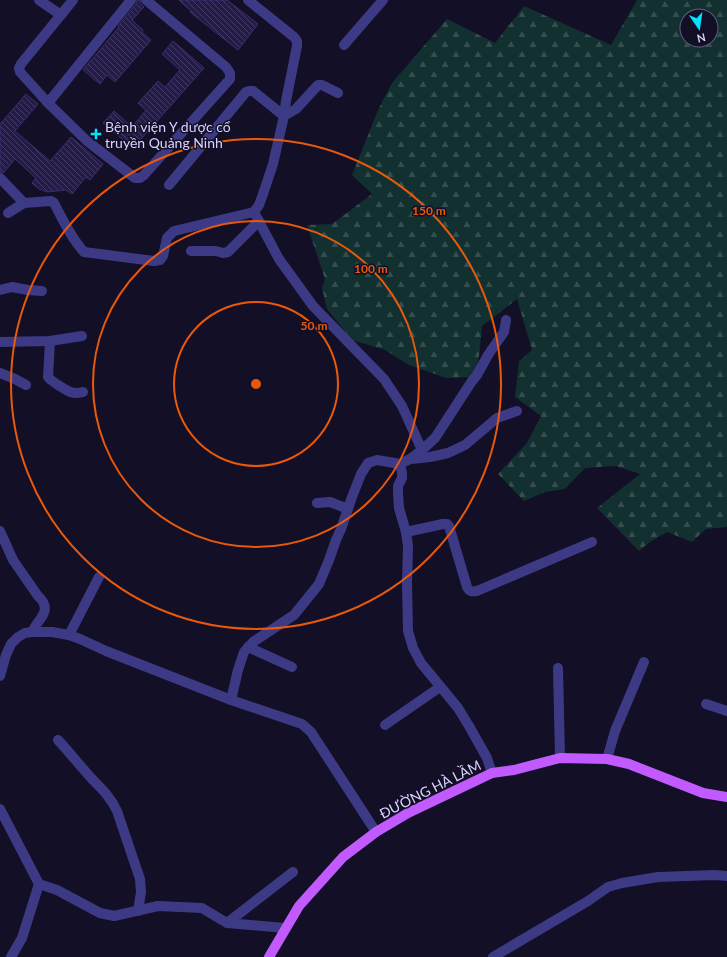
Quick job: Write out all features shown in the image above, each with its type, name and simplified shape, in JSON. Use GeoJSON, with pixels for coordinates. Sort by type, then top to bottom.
{"type":"FeatureCollection","features":[{"type":"Feature","properties":{"kind":"main road","name":"ĐƯỜNG HÀ LẦM"},"geometry":{"type":"LineString","coordinates":[[268,957],[298,906],[343,857],[376,832],[408,813],[492,773],[514,770],[560,758],[607,759],[629,764],[703,793],[727,797]]}},
{"type":"Feature","properties":{"kind":"street"},"geometry":{"type":"LineString","coordinates":[[39,0],[61,15]]}},
{"type":"Feature","properties":{"kind":"street"},"geometry":{"type":"LineString","coordinates":[[73,0],[21,64],[19,68],[20,72],[48,104],[87,141],[135,178],[140,178],[144,175],[230,79],[230,72],[226,67],[146,0]]}},
{"type":"Feature","properties":{"kind":"street"},"geometry":{"type":"LineString","coordinates":[[48,104],[131,0]]}},
{"type":"Feature","properties":{"kind":"street"},"geometry":{"type":"LineString","coordinates":[[8,213],[24,203],[51,201],[54,203],[77,245],[84,252],[154,261],[160,260],[163,256],[167,238],[174,231],[254,212],[259,205],[273,164],[284,116],[297,41],[248,0]]}},
{"type":"Feature","properties":{"kind":"street"},"geometry":{"type":"LineString","coordinates":[[344,45],[383,0]]}},
{"type":"Feature","properties":{"kind":"street"},"geometry":{"type":"LineString","coordinates":[[284,116],[296,109],[318,85],[322,85],[338,93]]}},
{"type":"Feature","properties":{"kind":"street"},"geometry":{"type":"LineString","coordinates":[[169,185],[246,92],[253,91],[284,116]]}},
{"type":"Feature","properties":{"kind":"street"},"geometry":{"type":"LineString","coordinates":[[0,178],[24,203]]}},
{"type":"Feature","properties":{"kind":"street"},"geometry":{"type":"LineString","coordinates":[[254,212],[279,259],[313,306],[384,378],[402,406],[422,450]]}},
{"type":"Feature","properties":{"kind":"street"},"geometry":{"type":"LineString","coordinates":[[191,251],[228,252],[259,221]]}},
{"type":"Feature","properties":{"kind":"street"},"geometry":{"type":"LineString","coordinates":[[0,290],[12,287],[42,291]]}},
{"type":"Feature","properties":{"kind":"street"},"geometry":{"type":"LineString","coordinates":[[231,700],[244,652],[253,642],[294,615],[319,584],[361,474],[368,463],[377,460],[400,464],[410,459],[435,438],[504,332],[506,320]]}},
{"type":"Feature","properties":{"kind":"street"},"geometry":{"type":"LineString","coordinates":[[0,342],[50,341],[82,336]]}},
{"type":"Feature","properties":{"kind":"street"},"geometry":{"type":"LineString","coordinates":[[50,341],[48,377],[50,381],[75,394],[83,392]]}},
{"type":"Feature","properties":{"kind":"street"},"geometry":{"type":"LineString","coordinates":[[0,373],[26,385]]}},
{"type":"Feature","properties":{"kind":"street"},"geometry":{"type":"LineString","coordinates":[[410,459],[448,453],[465,445],[497,418],[517,411]]}},
{"type":"Feature","properties":{"kind":"street"},"geometry":{"type":"LineString","coordinates":[[400,464],[402,478],[398,486],[398,501],[408,546],[408,631],[413,648],[421,663],[458,708],[487,758],[492,773]]}},
{"type":"Feature","properties":{"kind":"street"},"geometry":{"type":"LineString","coordinates":[[317,503],[330,502],[348,509]]}},
{"type":"Feature","properties":{"kind":"street"},"geometry":{"type":"LineString","coordinates":[[406,532],[447,524],[449,526],[466,586],[472,592],[592,542]]}},
{"type":"Feature","properties":{"kind":"street"},"geometry":{"type":"LineString","coordinates":[[0,531],[13,560],[43,602],[45,610],[42,618],[32,632]]}},
{"type":"Feature","properties":{"kind":"street"},"geometry":{"type":"LineString","coordinates":[[69,636],[99,577]]}},
{"type":"Feature","properties":{"kind":"street"},"geometry":{"type":"LineString","coordinates":[[0,676],[6,655],[11,644],[18,636],[32,632],[52,632],[80,639],[106,651],[231,700],[302,724],[310,732],[376,832]]}},
{"type":"Feature","properties":{"kind":"street"},"geometry":{"type":"LineString","coordinates":[[248,647],[292,667]]}},
{"type":"Feature","properties":{"kind":"street"},"geometry":{"type":"LineString","coordinates":[[607,759],[615,731],[644,662]]}},
{"type":"Feature","properties":{"kind":"street"},"geometry":{"type":"LineString","coordinates":[[558,668],[560,758]]}},
{"type":"Feature","properties":{"kind":"street"},"geometry":{"type":"LineString","coordinates":[[385,725],[440,687]]}},
{"type":"Feature","properties":{"kind":"street"},"geometry":{"type":"LineString","coordinates":[[706,704],[727,711]]}},
{"type":"Feature","properties":{"kind":"street"},"geometry":{"type":"LineString","coordinates":[[58,740],[105,791],[118,811],[140,879],[141,892],[138,911]]}},
{"type":"Feature","properties":{"kind":"street"},"geometry":{"type":"LineString","coordinates":[[1,816],[39,884],[57,890],[100,914],[114,916],[158,906],[202,908],[227,922],[286,928]]}},
{"type":"Feature","properties":{"kind":"street"},"geometry":{"type":"LineString","coordinates":[[227,922],[293,872]]}},
{"type":"Feature","properties":{"kind":"street"},"geometry":{"type":"LineString","coordinates":[[493,957],[608,888],[622,883],[658,877],[727,876]]}},
{"type":"Feature","properties":{"kind":"street"},"geometry":{"type":"LineString","coordinates":[[11,957],[22,938],[39,884]]}},
{"type":"Feature","properties":{"kind":"green space"},"geometry":{"type":"Polygon","coordinates":[[[637,0],[727,0],[727,527],[706,529],[692,542],[667,532],[650,542],[639,551],[597,508],[640,474],[616,466],[585,468],[565,489],[545,492],[524,501],[498,474],[527,443],[541,416],[515,397],[519,361],[532,350],[517,299],[482,326],[479,357],[474,377],[446,378],[409,365],[385,350],[352,340],[327,309],[322,288],[325,279],[307,225],[332,224],[372,194],[352,175],[378,110],[392,83],[447,19],[495,43],[524,6],[611,45],[637,0]]]}},
{"type":"Feature","properties":{"kind":"building"},"geometry":{"type":"Polygon","coordinates":[[[137,0],[140,0],[140,3],[144,7],[132,20],[151,40],[115,82],[107,75],[100,84],[83,70],[119,27],[118,26],[136,4],[137,0]]]}},
{"type":"Feature","properties":{"kind":"building"},"geometry":{"type":"Polygon","coordinates":[[[179,0],[227,0],[258,24],[238,50],[190,12],[191,11],[179,0]]]}},
{"type":"Feature","properties":{"kind":"building"},"geometry":{"type":"Polygon","coordinates":[[[173,41],[204,68],[133,148],[103,123],[114,111],[132,127],[146,110],[138,103],[158,81],[165,87],[180,70],[162,54],[173,41]]]}},
{"type":"Feature","properties":{"kind":"building"},"geometry":{"type":"Polygon","coordinates":[[[26,94],[38,104],[15,131],[50,161],[71,137],[103,164],[90,180],[86,177],[72,194],[66,190],[47,192],[39,189],[32,183],[36,178],[15,159],[3,173],[0,172],[0,124],[26,94]]]}},
{"type":"Feature","properties":{"kind":"place","name":"Bệnh viện Y dược cổ truyền Quảng Ninh"},"geometry":{"type":"Point","coordinates":[96,134]}}]}
